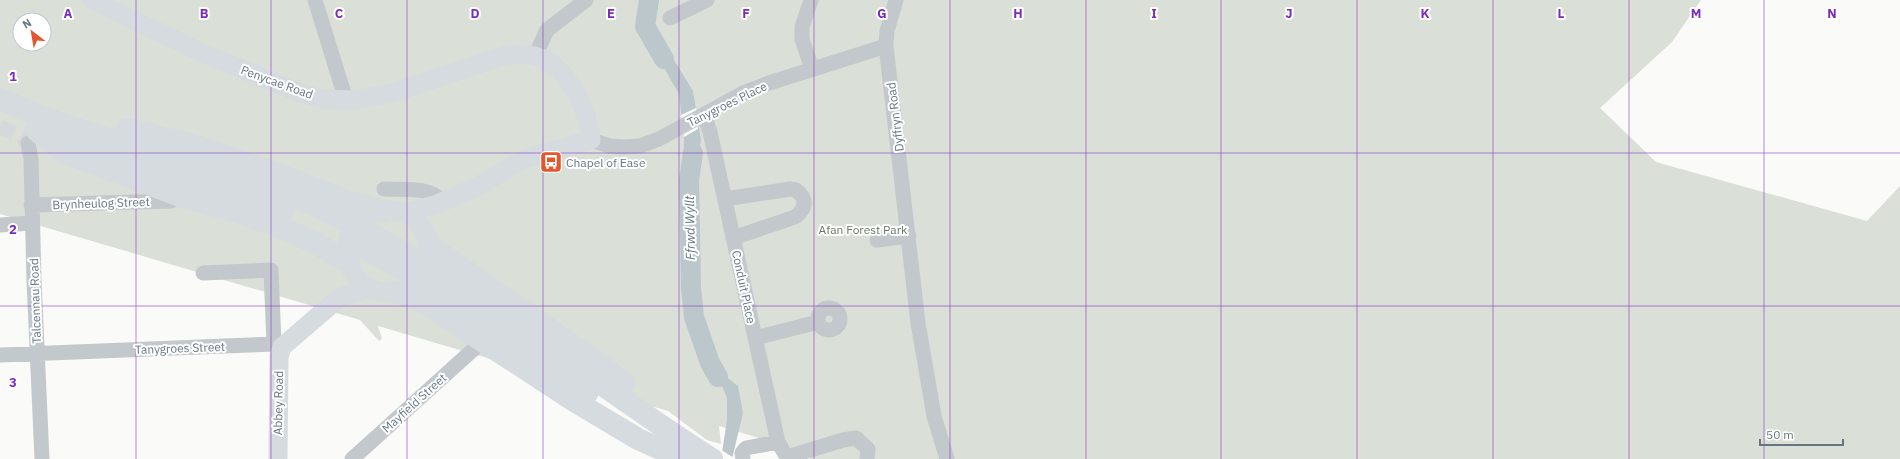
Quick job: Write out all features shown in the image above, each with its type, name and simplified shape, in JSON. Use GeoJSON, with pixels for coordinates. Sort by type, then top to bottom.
{"type":"FeatureCollection","features":[{"type":"Feature","properties":{"kind":"highway"},"geometry":{"type":"LineString","coordinates":[[0,99],[35,130],[66,153],[183,197],[237,212],[276,226],[314,242],[349,265]]}},
{"type":"Feature","properties":{"kind":"highway"},"geometry":{"type":"LineString","coordinates":[[0,115],[35,130],[260,202],[313,214],[407,254],[458,295],[691,453]]}},
{"type":"Feature","properties":{"kind":"highway"},"geometry":{"type":"LineString","coordinates":[[35,130],[70,117],[112,125],[201,147],[286,177],[349,202],[383,211]]}},
{"type":"Feature","properties":{"kind":"highway"},"geometry":{"type":"LineString","coordinates":[[426,236],[436,250],[597,362],[653,406],[691,453]]}},
{"type":"Feature","properties":{"kind":"highway"},"geometry":{"type":"LineString","coordinates":[[394,292],[420,300],[571,398],[638,439],[691,453]]}},
{"type":"Feature","properties":{"kind":"main road","name":"Penycae Road"},"geometry":{"type":"LineString","coordinates":[[92,0],[200,52],[303,94],[346,100],[392,93],[506,55],[518,54],[535,56],[555,65],[564,73],[584,108],[590,126],[591,140]]}},
{"type":"Feature","properties":{"kind":"main road"},"geometry":{"type":"LineString","coordinates":[[340,297],[349,265],[347,247],[350,236],[356,226],[365,218],[383,211],[406,213],[439,202],[475,188],[524,159],[591,140]]}},
{"type":"Feature","properties":{"kind":"main road"},"geometry":{"type":"LineString","coordinates":[[349,265],[358,280],[370,288],[378,291],[394,292],[412,285],[422,275],[428,264],[429,250],[426,236],[430,214],[439,202]]}},
{"type":"Feature","properties":{"kind":"main road"},"geometry":{"type":"LineString","coordinates":[[406,213],[426,236]]}},
{"type":"Feature","properties":{"kind":"main road"},"geometry":{"type":"LineString","coordinates":[[278,346],[340,297],[370,288]]}},
{"type":"Feature","properties":{"kind":"main road","name":"Abbey Road"},"geometry":{"type":"LineString","coordinates":[[278,346],[278,459]]}},
{"type":"Feature","properties":{"kind":"street"},"geometry":{"type":"LineString","coordinates":[[315,0],[346,100]]}},
{"type":"Feature","properties":{"kind":"street"},"geometry":{"type":"LineString","coordinates":[[535,56],[547,30],[586,0]]}},
{"type":"Feature","properties":{"kind":"street"},"geometry":{"type":"LineString","coordinates":[[670,18],[708,0]]}},
{"type":"Feature","properties":{"kind":"street"},"geometry":{"type":"LineString","coordinates":[[811,0],[802,27],[802,38],[812,69]]}},
{"type":"Feature","properties":{"kind":"street","name":"Dyffryn Road"},"geometry":{"type":"LineString","coordinates":[[896,0],[887,31],[886,46],[918,323],[934,416],[946,459]]}},
{"type":"Feature","properties":{"kind":"street","name":"Tanygroes Place"},"geometry":{"type":"LineString","coordinates":[[591,140],[610,146],[623,148],[640,146],[659,139],[743,94],[812,69],[886,46]]}},
{"type":"Feature","properties":{"kind":"street","name":"Conduit Place"},"geometry":{"type":"LineString","coordinates":[[701,116],[710,132],[778,442],[788,459]]}},
{"type":"Feature","properties":{"kind":"street","name":"Talcennau Road"},"geometry":{"type":"LineString","coordinates":[[35,130],[31,159],[31,205],[42,459]]}},
{"type":"Feature","properties":{"kind":"street"},"geometry":{"type":"LineString","coordinates":[[384,189],[426,191],[437,195],[439,202]]}},
{"type":"Feature","properties":{"kind":"street"},"geometry":{"type":"LineString","coordinates":[[725,199],[790,189],[796,190],[804,198],[805,205],[801,212],[795,217],[733,238]]}},
{"type":"Feature","properties":{"kind":"street","name":"Brynheulog Street"},"geometry":{"type":"LineString","coordinates":[[31,205],[171,201]]}},
{"type":"Feature","properties":{"kind":"street"},"geometry":{"type":"LineString","coordinates":[[0,225],[32,223]]}},
{"type":"Feature","properties":{"kind":"street"},"geometry":{"type":"LineString","coordinates":[[877,240],[908,236]]}},
{"type":"Feature","properties":{"kind":"street"},"geometry":{"type":"LineString","coordinates":[[203,273],[271,270],[278,346]]}},
{"type":"Feature","properties":{"kind":"street"},"geometry":{"type":"LineString","coordinates":[[755,338],[818,322]]}},
{"type":"Feature","properties":{"kind":"street","name":"Tanygroes Street"},"geometry":{"type":"LineString","coordinates":[[0,355],[278,346]]}},
{"type":"Feature","properties":{"kind":"street","name":"Mayfield Street"},"geometry":{"type":"LineString","coordinates":[[352,459],[475,348]]}},
{"type":"Feature","properties":{"kind":"street"},"geometry":{"type":"LineString","coordinates":[[788,459],[794,455],[843,440],[856,438],[868,449],[867,459]]}},
{"type":"Feature","properties":{"kind":"street"},"geometry":{"type":"LineString","coordinates":[[743,459],[742,453],[746,448],[778,442]]}},
{"type":"Feature","properties":{"kind":"green space","name":"Afan Forest Park"},"geometry":{"type":"Polygon","coordinates":[[[0,0],[1701,0],[1672,42],[1600,108],[1656,162],[1867,221],[1900,186],[1900,459],[809,459],[815,455],[719,426],[721,444],[707,440],[668,411],[378,326],[382,339],[379,341],[360,320],[0,214],[0,0]]]}},
{"type":"Feature","properties":{"kind":"shaded area"},"geometry":{"type":"Polygon","coordinates":[[[657,32],[693,91],[701,140],[693,181],[683,179],[684,137],[679,94],[647,38],[657,32]]]}},
{"type":"Feature","properties":{"kind":"shaded area"},"geometry":{"type":"Polygon","coordinates":[[[712,352],[721,372],[738,386],[743,413],[732,459],[721,459],[727,420],[727,398],[723,388],[705,366],[702,354],[712,352]]]}},
{"type":"Feature","properties":{"kind":"pier"},"geometry":{"type":"Polygon","coordinates":[[[696,108],[698,129],[684,137],[681,115],[696,108]]]}},
{"type":"Feature","properties":{"kind":"pier"},"geometry":{"type":"Polygon","coordinates":[[[720,449],[734,458],[734,459],[719,459],[720,449]]]}},
{"type":"Feature","properties":{"kind":"waterway","name":"Ffrwd Wyllt"},"geometry":{"type":"LineString","coordinates":[[649,0],[645,26],[664,59]]}},
{"type":"Feature","properties":{"kind":"waterway","name":"Ffrwd Wyllt"},"geometry":{"type":"LineString","coordinates":[[693,153],[689,180],[691,288],[694,317],[710,363],[718,377]]}},
{"type":"Feature","properties":{"kind":"tunnel"},"geometry":{"type":"LineString","coordinates":[[0,127],[22,137],[28,143]]}},
{"type":"Feature","properties":{"kind":"place","name":"Chapel of Ease"},"geometry":{"type":"Point","coordinates":[551,162]}}]}
